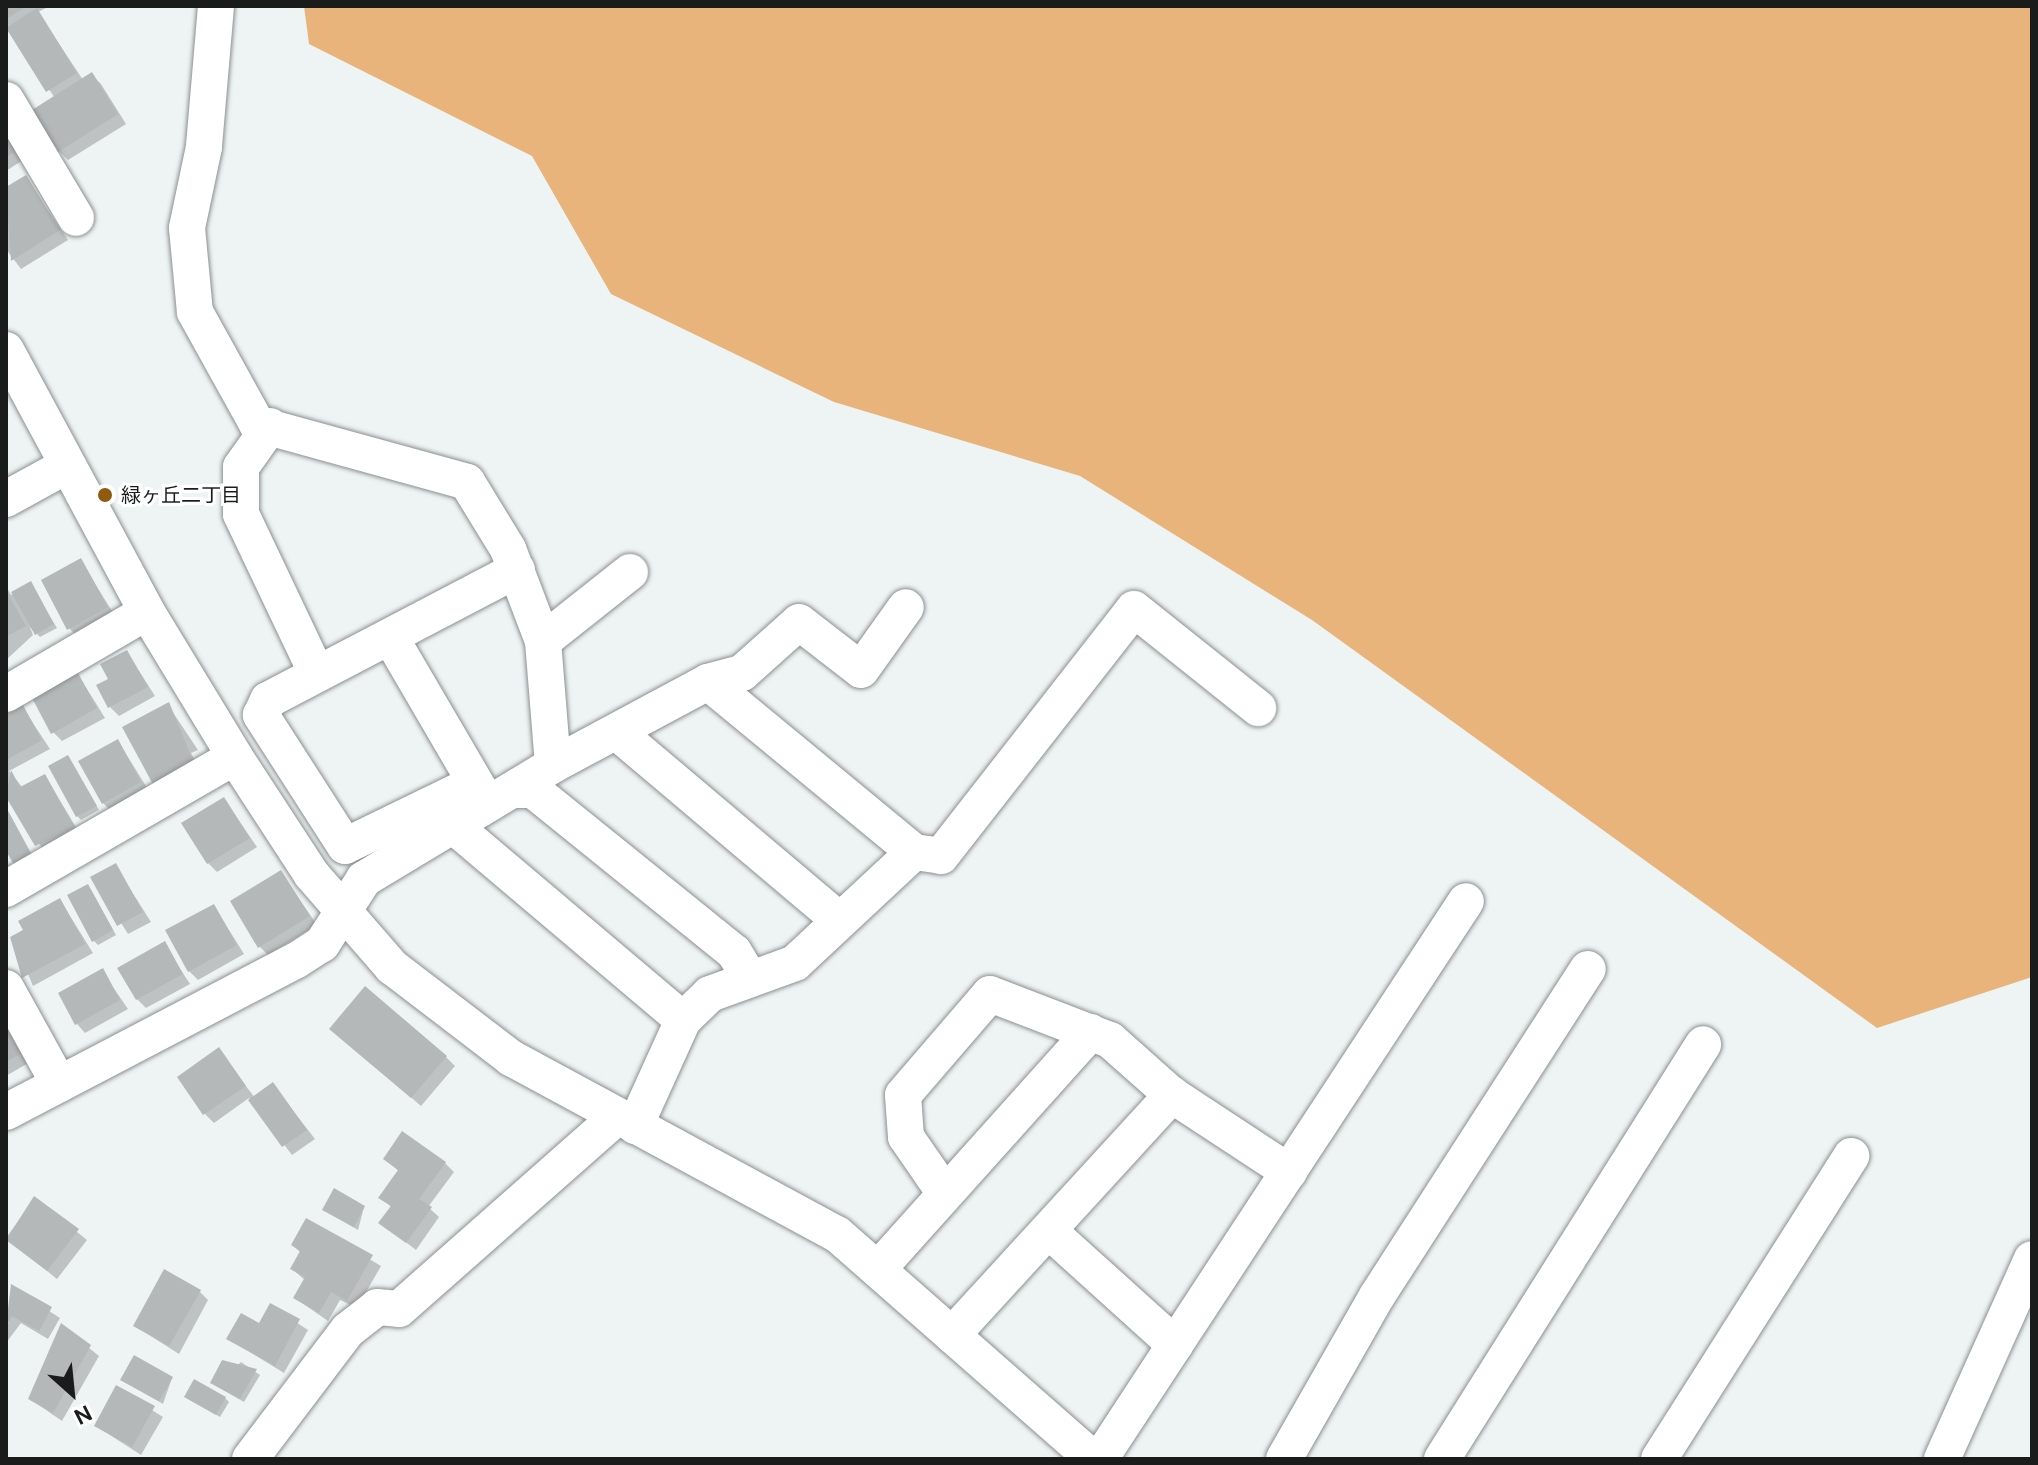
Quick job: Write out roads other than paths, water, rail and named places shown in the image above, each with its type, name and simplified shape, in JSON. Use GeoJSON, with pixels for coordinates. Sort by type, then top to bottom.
{"type":"FeatureCollection","features":[{"type":"Feature","properties":{"kind":"street"},"geometry":{"type":"LineString","coordinates":[[216,6],[204,147],[187,228],[195,312],[245,409],[270,426],[467,482],[517,570],[543,641],[553,765]]}},
{"type":"Feature","properties":{"kind":"street"},"geometry":{"type":"LineString","coordinates":[[6,100],[76,218]]}},
{"type":"Feature","properties":{"kind":"street"},"geometry":{"type":"LineString","coordinates":[[6,350],[147,612],[235,757],[344,916],[465,1029],[626,1122],[802,1213],[879,1268],[1093,1459]]}},
{"type":"Feature","properties":{"kind":"street"},"geometry":{"type":"LineString","coordinates":[[270,426],[241,467],[241,514],[317,674]]}},
{"type":"Feature","properties":{"kind":"street"},"geometry":{"type":"LineString","coordinates":[[6,499],[66,466]]}},
{"type":"Feature","properties":{"kind":"street"},"geometry":{"type":"LineString","coordinates":[[517,570],[392,640],[268,700],[261,715],[345,846],[494,794],[619,734],[708,682],[742,673],[799,622],[861,670],[906,607]]}},
{"type":"Feature","properties":{"kind":"street"},"geometry":{"type":"LineString","coordinates":[[543,641],[630,572]]}},
{"type":"Feature","properties":{"kind":"street"},"geometry":{"type":"LineString","coordinates":[[708,682],[914,852],[941,856],[1134,609],[1258,708]]}},
{"type":"Feature","properties":{"kind":"street"},"geometry":{"type":"LineString","coordinates":[[6,694],[147,612]]}},
{"type":"Feature","properties":{"kind":"street"},"geometry":{"type":"LineString","coordinates":[[392,640],[494,794]]}},
{"type":"Feature","properties":{"kind":"street"},"geometry":{"type":"LineString","coordinates":[[619,734],[840,921]]}},
{"type":"Feature","properties":{"kind":"street"},"geometry":{"type":"LineString","coordinates":[[6,889],[235,757]]}},
{"type":"Feature","properties":{"kind":"street"},"geometry":{"type":"LineString","coordinates":[[6,1112],[297,960],[344,916],[364,879],[456,828],[494,794],[533,790],[722,943],[750,979]]}},
{"type":"Feature","properties":{"kind":"street"},"geometry":{"type":"LineString","coordinates":[[456,828],[683,1020]]}},
{"type":"Feature","properties":{"kind":"street"},"geometry":{"type":"LineString","coordinates":[[250,1459],[348,1330],[377,1307],[399,1309],[626,1122],[683,1020],[710,994],[795,963],[914,852]]}},
{"type":"Feature","properties":{"kind":"street"},"geometry":{"type":"LineString","coordinates":[[1100,1459],[1466,901]]}},
{"type":"Feature","properties":{"kind":"street"},"geometry":{"type":"LineString","coordinates":[[1284,1459],[1377,1296],[1588,969]]}},
{"type":"Feature","properties":{"kind":"street"},"geometry":{"type":"LineString","coordinates":[[6,988],[59,1084]]}},
{"type":"Feature","properties":{"kind":"street"},"geometry":{"type":"LineString","coordinates":[[944,1192],[906,1137],[903,1095],[990,994],[1110,1040],[1172,1095],[1289,1172]]}},
{"type":"Feature","properties":{"kind":"street"},"geometry":{"type":"LineString","coordinates":[[879,1268],[944,1192],[1091,1032]]}},
{"type":"Feature","properties":{"kind":"street"},"geometry":{"type":"LineString","coordinates":[[1442,1459],[1703,1044]]}},
{"type":"Feature","properties":{"kind":"street"},"geometry":{"type":"LineString","coordinates":[[952,1335],[1172,1095]]}},
{"type":"Feature","properties":{"kind":"street"},"geometry":{"type":"LineString","coordinates":[[1659,1459],[1851,1156]]}},
{"type":"Feature","properties":{"kind":"street"},"geometry":{"type":"LineString","coordinates":[[1049,1231],[1175,1345]]}},
{"type":"Feature","properties":{"kind":"street"},"geometry":{"type":"LineString","coordinates":[[1942,1459],[2032,1259]]}},
{"type":"Feature","properties":{"kind":"place","name":"緑ヶ丘二丁目"},"geometry":{"type":"Point","coordinates":[105,495]}}]}
